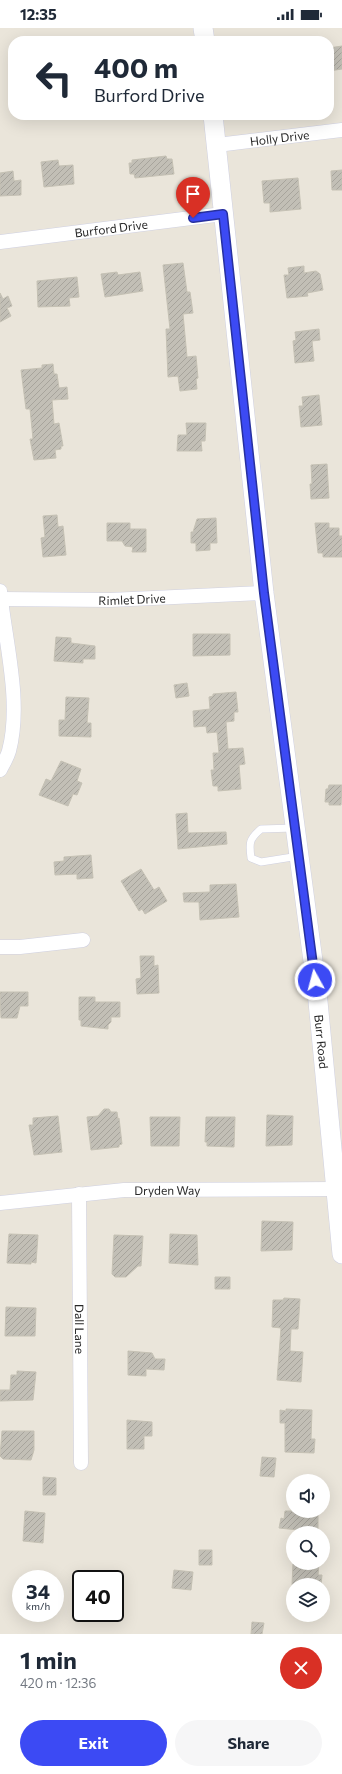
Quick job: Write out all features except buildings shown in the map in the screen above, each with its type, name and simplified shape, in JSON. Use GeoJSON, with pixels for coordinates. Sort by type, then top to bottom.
{"type":"FeatureCollection","features":[{"type":"Feature","properties":{"kind":"street","name":"Burr Road"},"geometry":{"type":"LineString","coordinates":[[213,120],[264,593],[317,991],[342,1254]]}},
{"type":"Feature","properties":{"kind":"street","name":"Holly Drive"},"geometry":{"type":"LineString","coordinates":[[216,146],[342,130]]}},
{"type":"Feature","properties":{"kind":"street","name":"Burford Drive"},"geometry":{"type":"LineString","coordinates":[[0,242],[223,214]]}},
{"type":"Feature","properties":{"kind":"street","name":"Rimlet Drive"},"geometry":{"type":"LineString","coordinates":[[0,597],[110,600],[264,593]]}},
{"type":"Feature","properties":{"kind":"street"},"geometry":{"type":"LineString","coordinates":[[0,597],[11,683],[14,723],[9,752],[0,770]]}},
{"type":"Feature","properties":{"kind":"street"},"geometry":{"type":"LineString","coordinates":[[0,947],[20,947],[83,940]]}},
{"type":"Feature","properties":{"kind":"street","name":"Dryden Way"},"geometry":{"type":"LineString","coordinates":[[0,1203],[124,1190],[336,1189]]}},
{"type":"Feature","properties":{"kind":"street","name":"Dall Lane"},"geometry":{"type":"LineString","coordinates":[[79,1194],[81,1463]]}},
{"type":"Feature","properties":{"kind":"lane"},"geometry":{"type":"LineString","coordinates":[[295,828],[273,827],[261,829],[254,835],[249,845],[251,858],[261,862],[299,856]]}},
{"type":"Feature","properties":{"kind":"route"},"geometry":{"type":"LineString","coordinates":[[193,218],[223,214],[264,593],[315,980]]}}]}
